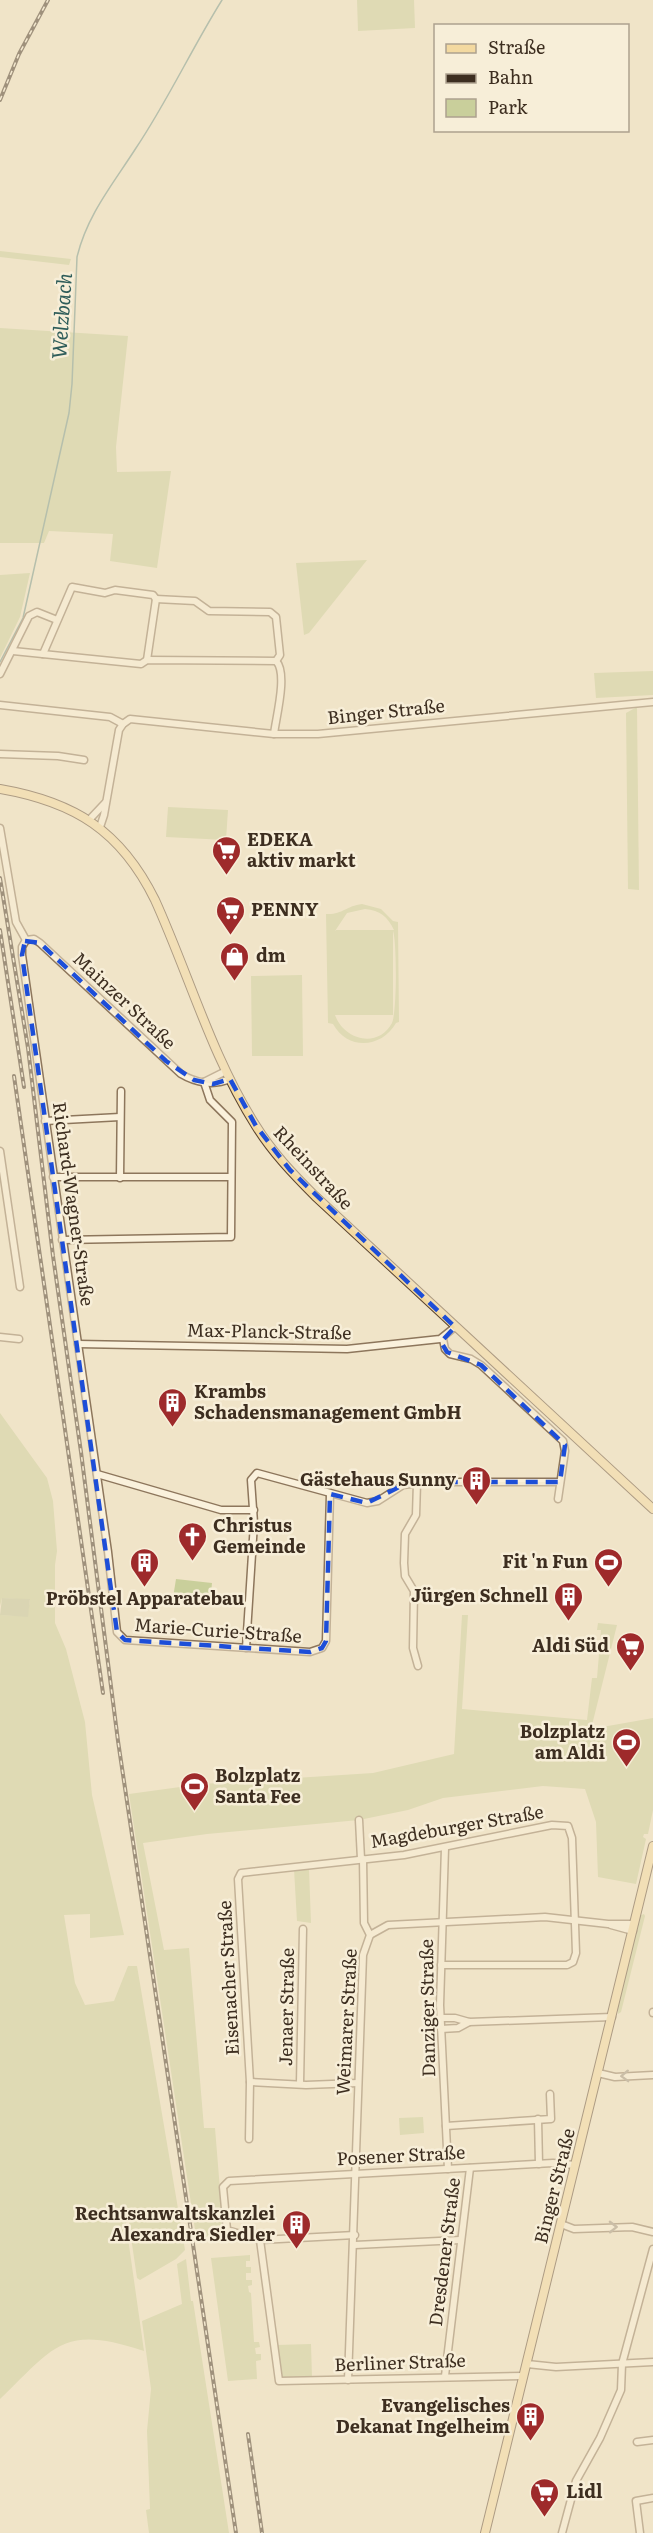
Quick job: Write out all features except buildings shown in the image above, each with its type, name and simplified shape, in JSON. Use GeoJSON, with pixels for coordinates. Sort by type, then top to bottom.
{"type":"FeatureCollection","features":[{"type":"Feature","properties":{"kind":"main road","name":"Rheinstraße"},"geometry":{"type":"LineString","coordinates":[[0,789],[54,802],[100,827],[129,857],[148,886],[172,937],[228,1075],[256,1126],[290,1170],[455,1327],[653,1509]]}},
{"type":"Feature","properties":{"kind":"main road","name":"Binger Straße"},"geometry":{"type":"LineString","coordinates":[[485,2533],[653,1846]]}},
{"type":"Feature","properties":{"kind":"street"},"geometry":{"type":"LineString","coordinates":[[43,654],[72,587],[105,593],[115,590],[153,595],[156,599],[195,601],[209,611],[270,612],[276,617],[280,655],[276,661]]}},
{"type":"Feature","properties":{"kind":"street"},"geometry":{"type":"LineString","coordinates":[[147,660],[156,599]]}},
{"type":"Feature","properties":{"kind":"street"},"geometry":{"type":"LineString","coordinates":[[0,674],[29,616],[37,612],[57,620]]}},
{"type":"Feature","properties":{"kind":"street"},"geometry":{"type":"LineString","coordinates":[[13,651],[141,664],[147,660],[276,661]]}},
{"type":"Feature","properties":{"kind":"street"},"geometry":{"type":"LineString","coordinates":[[274,734],[282,674],[276,661]]}},
{"type":"Feature","properties":{"kind":"street","name":"Binger Straße"},"geometry":{"type":"LineString","coordinates":[[0,705],[111,717],[123,724],[133,719],[274,734],[326,733],[653,702]]}},
{"type":"Feature","properties":{"kind":"street"},"geometry":{"type":"LineString","coordinates":[[100,827],[119,733],[123,724]]}},
{"type":"Feature","properties":{"kind":"street"},"geometry":{"type":"LineString","coordinates":[[0,753],[58,756],[84,760]]}},
{"type":"Feature","properties":{"kind":"street"},"geometry":{"type":"LineString","coordinates":[[88,820],[106,802]]}},
{"type":"Feature","properties":{"kind":"street"},"geometry":{"type":"LineString","coordinates":[[0,828],[16,922],[26,940]]}},
{"type":"Feature","properties":{"kind":"street","name":"Mainzer Straße"},"geometry":{"type":"LineString","coordinates":[[26,940],[34,939],[40,943],[181,1074],[204,1082]]}},
{"type":"Feature","properties":{"kind":"street","name":"Richard-Wagner-Straße"},"geometry":{"type":"LineString","coordinates":[[26,940],[22,947],[22,955],[98,1474]]}},
{"type":"Feature","properties":{"kind":"street"},"geometry":{"type":"LineString","coordinates":[[62,1240],[231,1237],[232,1122],[210,1100],[204,1082],[218,1083],[228,1075]]}},
{"type":"Feature","properties":{"kind":"street"},"geometry":{"type":"LineString","coordinates":[[120,1178],[121,1091]]}},
{"type":"Feature","properties":{"kind":"street"},"geometry":{"type":"LineString","coordinates":[[45,1121],[120,1117]]}},
{"type":"Feature","properties":{"kind":"street"},"geometry":{"type":"LineString","coordinates":[[0,1151],[20,1287]]}},
{"type":"Feature","properties":{"kind":"street"},"geometry":{"type":"LineString","coordinates":[[53,1177],[231,1177]]}},
{"type":"Feature","properties":{"kind":"street"},"geometry":{"type":"LineString","coordinates":[[455,1327],[443,1339],[445,1349],[450,1354],[471,1359],[481,1365],[561,1438],[565,1451],[558,1499]]}},
{"type":"Feature","properties":{"kind":"street"},"geometry":{"type":"LineString","coordinates":[[0,1337],[19,1339]]}},
{"type":"Feature","properties":{"kind":"street","name":"Max-Planck-Straße"},"geometry":{"type":"LineString","coordinates":[[78,1344],[347,1349],[443,1339]]}},
{"type":"Feature","properties":{"kind":"street"},"geometry":{"type":"LineString","coordinates":[[246,1648],[254,1510],[251,1485],[253,1476],[257,1473],[367,1503],[378,1501],[403,1485],[417,1483],[560,1482]]}},
{"type":"Feature","properties":{"kind":"street"},"geometry":{"type":"LineString","coordinates":[[98,1474],[221,1510],[254,1510]]}},
{"type":"Feature","properties":{"kind":"street","name":"Marie-Curie-Straße"},"geometry":{"type":"LineString","coordinates":[[98,1474],[117,1632],[125,1640],[156,1643],[310,1652],[322,1648],[326,1641],[330,1494]]}},
{"type":"Feature","properties":{"kind":"street"},"geometry":{"type":"LineString","coordinates":[[417,1483],[416,1515],[405,1534],[404,1563],[405,1576],[414,1591],[413,1648],[418,1666]]}},
{"type":"Feature","properties":{"kind":"street","name":"Magdeburger Straße"},"geometry":{"type":"LineString","coordinates":[[359,1820],[364,1923],[370,1935]]}},
{"type":"Feature","properties":{"kind":"street","name":"Magdeburger Straße"},"geometry":{"type":"LineString","coordinates":[[241,1873],[445,1848],[552,1825],[568,1826],[572,1838],[575,1920]]}},
{"type":"Feature","properties":{"kind":"street","name":"Danziger Straße"},"geometry":{"type":"LineString","coordinates":[[445,1848],[441,2030],[448,2169]]}},
{"type":"Feature","properties":{"kind":"street","name":"Eisenacher Straße"},"geometry":{"type":"LineString","coordinates":[[241,1873],[238,1879],[250,2082],[249,2139]]}},
{"type":"Feature","properties":{"kind":"street","name":"Weimarer Straße"},"geometry":{"type":"LineString","coordinates":[[348,2380],[355,2245],[358,2083],[364,1948],[370,1935],[388,1925],[545,1917],[634,1927]]}},
{"type":"Feature","properties":{"kind":"street"},"geometry":{"type":"LineString","coordinates":[[441,1965],[571,1964],[576,1953],[575,1920]]}},
{"type":"Feature","properties":{"kind":"street","name":"Jenaer Straße"},"geometry":{"type":"LineString","coordinates":[[300,2084],[303,1929]]}},
{"type":"Feature","properties":{"kind":"street"},"geometry":{"type":"LineString","coordinates":[[441,2018],[455,2018],[469,2022],[612,2017]]}},
{"type":"Feature","properties":{"kind":"street"},"geometry":{"type":"LineString","coordinates":[[441,2030],[458,2028],[469,2022]]}},
{"type":"Feature","properties":{"kind":"street"},"geometry":{"type":"LineString","coordinates":[[598,2073],[615,2077],[653,2075]]}},
{"type":"Feature","properties":{"kind":"street"},"geometry":{"type":"LineString","coordinates":[[250,2082],[358,2083]]}},
{"type":"Feature","properties":{"kind":"street"},"geometry":{"type":"LineString","coordinates":[[446,2126],[551,2119],[550,2094]]}},
{"type":"Feature","properties":{"kind":"street"},"geometry":{"type":"LineString","coordinates":[[538,2119],[539,2164]]}},
{"type":"Feature","properties":{"kind":"street","name":"Posener Straße"},"geometry":{"type":"LineString","coordinates":[[260,2240],[227,2230],[223,2187],[229,2181],[539,2164],[575,2165]]}},
{"type":"Feature","properties":{"kind":"street","name":"Dresdener Straße"},"geometry":{"type":"LineString","coordinates":[[445,2376],[470,2168]]}},
{"type":"Feature","properties":{"kind":"street"},"geometry":{"type":"LineString","coordinates":[[561,2224],[574,2229],[632,2227],[653,2232]]}},
{"type":"Feature","properties":{"kind":"street"},"geometry":{"type":"LineString","coordinates":[[260,2240],[355,2235]]}},
{"type":"Feature","properties":{"kind":"street","name":"Berliner Straße"},"geometry":{"type":"LineString","coordinates":[[260,2240],[279,2380],[524,2376]]}},
{"type":"Feature","properties":{"kind":"street"},"geometry":{"type":"LineString","coordinates":[[355,2245],[460,2240]]}},
{"type":"Feature","properties":{"kind":"street"},"geometry":{"type":"LineString","coordinates":[[562,2533],[576,2481],[600,2438],[621,2390],[622,2364],[653,2249]]}},
{"type":"Feature","properties":{"kind":"street"},"geometry":{"type":"LineString","coordinates":[[527,2364],[556,2367],[653,2362]]}},
{"type":"Feature","properties":{"kind":"street"},"geometry":{"type":"LineString","coordinates":[[637,2442],[653,2440]]}},
{"type":"Feature","properties":{"kind":"street"},"geometry":{"type":"LineString","coordinates":[[640,2533],[636,2501],[653,2499]]}},
{"type":"Feature","properties":{"kind":"highlighted area"},"geometry":{"type":"Polygon","coordinates":[[[25,941],[40,943],[166,1061],[194,1080],[213,1084],[230,1079],[256,1126],[290,1170],[455,1327],[441,1342],[447,1352],[481,1365],[565,1445],[560,1482],[426,1482],[403,1485],[367,1503],[330,1494],[326,1641],[322,1648],[310,1652],[125,1640],[117,1632],[22,955],[25,941]]]}},
{"type":"Feature","properties":{"kind":"green space"},"geometry":{"type":"Polygon","coordinates":[[[357,0],[414,0],[415,28],[358,31],[357,0]]]}},
{"type":"Feature","properties":{"kind":"green space"},"geometry":{"type":"Polygon","coordinates":[[[0,251],[71,259],[69,265],[0,257],[0,251]]]}},
{"type":"Feature","properties":{"kind":"green space"},"geometry":{"type":"Polygon","coordinates":[[[0,328],[128,336],[116,447],[117,472],[171,471],[157,568],[110,561],[113,534],[49,531],[44,543],[0,543],[0,328]]]}},
{"type":"Feature","properties":{"kind":"green space"},"geometry":{"type":"Polygon","coordinates":[[[367,560],[309,633],[304,635],[296,563],[367,560]]]}},
{"type":"Feature","properties":{"kind":"green space"},"geometry":{"type":"Polygon","coordinates":[[[30,573],[20,617],[0,658],[0,575],[30,573]]]}},
{"type":"Feature","properties":{"kind":"green space"},"geometry":{"type":"Polygon","coordinates":[[[653,671],[653,695],[596,698],[594,673],[653,671]]]}},
{"type":"Feature","properties":{"kind":"green space"},"geometry":{"type":"Polygon","coordinates":[[[637,707],[639,890],[628,889],[626,713],[637,707]]]}},
{"type":"Feature","properties":{"kind":"green space"},"geometry":{"type":"Polygon","coordinates":[[[168,807],[228,810],[226,840],[166,837],[168,807]]]}},
{"type":"Feature","properties":{"kind":"green space"},"geometry":{"type":"Polygon","coordinates":[[[362,904],[381,909],[393,921],[398,922],[399,1022],[382,1038],[365,1043],[347,1039],[333,1024],[328,1023],[326,914],[336,913],[362,904]],[[365,909],[347,913],[336,930],[394,930],[386,918],[375,911],[365,909]],[[393,931],[393,1015],[335,1015],[339,1024],[346,1030],[362,1038],[378,1036],[392,1023],[395,1006],[396,977],[393,931]]]}},
{"type":"Feature","properties":{"kind":"green space"},"geometry":{"type":"Polygon","coordinates":[[[302,975],[303,1056],[252,1056],[251,976],[302,975]]]}},
{"type":"Feature","properties":{"kind":"green space"},"geometry":{"type":"Polygon","coordinates":[[[0,1413],[47,1478],[53,1501],[57,1551],[55,1623],[66,1649],[85,1722],[92,1795],[124,1935],[90,1938],[90,1914],[64,1915],[75,1983],[85,2005],[114,2001],[128,1966],[137,1966],[185,2250],[176,2259],[140,2280],[137,2278],[128,2217],[125,2217],[144,2351],[117,2343],[95,2340],[77,2340],[62,2345],[34,2365],[0,2399],[0,1615],[27,1616],[30,1600],[2,1598],[0,1606],[0,1413]]]}},
{"type":"Feature","properties":{"kind":"green space"},"geometry":{"type":"Polygon","coordinates":[[[176,1579],[212,1583],[210,1604],[172,1604],[176,1579]]]}},
{"type":"Feature","properties":{"kind":"green space"},"geometry":{"type":"Polygon","coordinates":[[[2,1598],[30,1599],[28,1617],[0,1615],[2,1598]]]}},
{"type":"Feature","properties":{"kind":"green space"},"geometry":{"type":"Polygon","coordinates":[[[462,1615],[468,1615],[462,1709],[587,1720],[592,1678],[597,1678],[601,1630],[597,1630],[598,1623],[617,1625],[591,1729],[653,1718],[653,1810],[648,1834],[644,1834],[643,1837],[646,1839],[636,1884],[598,1877],[596,1822],[585,1789],[543,1786],[443,1798],[408,1810],[359,1820],[207,1834],[143,1843],[164,1950],[189,1948],[204,2128],[215,2128],[223,2227],[197,2243],[129,1794],[202,1784],[373,1773],[454,1754],[462,1615]]]}},
{"type":"Feature","properties":{"kind":"green space"},"geometry":{"type":"Polygon","coordinates":[[[294,1869],[309,1869],[311,1923],[297,1921],[294,1869]]]}},
{"type":"Feature","properties":{"kind":"green space"},"geometry":{"type":"Polygon","coordinates":[[[644,1914],[621,2012],[618,2014],[618,1999],[639,1916],[644,1914]]]}},
{"type":"Feature","properties":{"kind":"green space"},"geometry":{"type":"Polygon","coordinates":[[[423,2117],[424,2133],[400,2135],[399,2118],[423,2117]]]}},
{"type":"Feature","properties":{"kind":"green space"},"geometry":{"type":"Polygon","coordinates":[[[250,2255],[250,2261],[246,2261],[246,2267],[251,2267],[251,2273],[246,2273],[246,2280],[252,2280],[252,2285],[248,2286],[251,2293],[254,2342],[259,2342],[260,2347],[255,2348],[256,2354],[261,2354],[261,2360],[256,2361],[257,2379],[228,2381],[211,2258],[250,2255]]]}},
{"type":"Feature","properties":{"kind":"green space"},"geometry":{"type":"Polygon","coordinates":[[[186,2259],[229,2533],[149,2533],[146,2510],[150,2509],[147,2431],[151,2389],[142,2321],[182,2304],[177,2264],[186,2259]]]}},
{"type":"Feature","properties":{"kind":"green space"},"geometry":{"type":"Polygon","coordinates":[[[311,2344],[312,2378],[281,2377],[277,2345],[311,2344]]]}},
{"type":"Feature","properties":{"kind":"waterway","name":"Welzbach"},"geometry":{"type":"LineString","coordinates":[[0,662],[23,618],[69,413],[77,257],[81,242],[102,200],[158,112],[222,0]]}},
{"type":"Feature","properties":{"kind":"railway"},"geometry":{"type":"LineString","coordinates":[[0,100],[19,54],[48,0]]}},
{"type":"Feature","properties":{"kind":"railway"},"geometry":{"type":"LineString","coordinates":[[0,878],[28,1048],[53,1256],[118,1741],[236,2533]]}},
{"type":"Feature","properties":{"kind":"railway"},"geometry":{"type":"LineString","coordinates":[[0,930],[24,1087]]}},
{"type":"Feature","properties":{"kind":"railway"},"geometry":{"type":"LineString","coordinates":[[14,1076],[103,1693]]}},
{"type":"Feature","properties":{"kind":"railway"},"geometry":{"type":"LineString","coordinates":[[248,2434],[262,2533]]}},
{"type":"Feature","properties":{"kind":"place","name":"EDEKA aktiv markt"},"geometry":{"type":"Point","coordinates":[226,876]}},
{"type":"Feature","properties":{"kind":"place","name":"PENNY"},"geometry":{"type":"Point","coordinates":[230,936]}},
{"type":"Feature","properties":{"kind":"place","name":"dm"},"geometry":{"type":"Point","coordinates":[235,982]}},
{"type":"Feature","properties":{"kind":"place","name":"Krambs Schadensmanagement GmbH"},"geometry":{"type":"Point","coordinates":[173,1428]}},
{"type":"Feature","properties":{"kind":"place","name":"Gästehaus Sunny"},"geometry":{"type":"Point","coordinates":[477,1506]}},
{"type":"Feature","properties":{"kind":"place","name":"Christus Gemeinde"},"geometry":{"type":"Point","coordinates":[192,1562]}},
{"type":"Feature","properties":{"kind":"place","name":"Pröbstel Apparatebau"},"geometry":{"type":"Point","coordinates":[145,1588]}},
{"type":"Feature","properties":{"kind":"place","name":"Fit 'n Fun"},"geometry":{"type":"Point","coordinates":[609,1588]}},
{"type":"Feature","properties":{"kind":"place","name":"Jürgen Schnell"},"geometry":{"type":"Point","coordinates":[569,1622]}},
{"type":"Feature","properties":{"kind":"place","name":"Aldi Süd"},"geometry":{"type":"Point","coordinates":[630,1672]}},
{"type":"Feature","properties":{"kind":"place","name":"Bolzplatz am Aldi"},"geometry":{"type":"Point","coordinates":[626,1768]}},
{"type":"Feature","properties":{"kind":"place","name":"Bolzplatz Santa Fee"},"geometry":{"type":"Point","coordinates":[194,1812]}},
{"type":"Feature","properties":{"kind":"place","name":"Rechtsanwaltskanzlei Alexandra Siedler"},"geometry":{"type":"Point","coordinates":[296,2250]}},
{"type":"Feature","properties":{"kind":"place","name":"Evangelisches Dekanat Ingelheim"},"geometry":{"type":"Point","coordinates":[531,2442]}},
{"type":"Feature","properties":{"kind":"place","name":"Lidl"},"geometry":{"type":"Point","coordinates":[545,2518]}}]}
